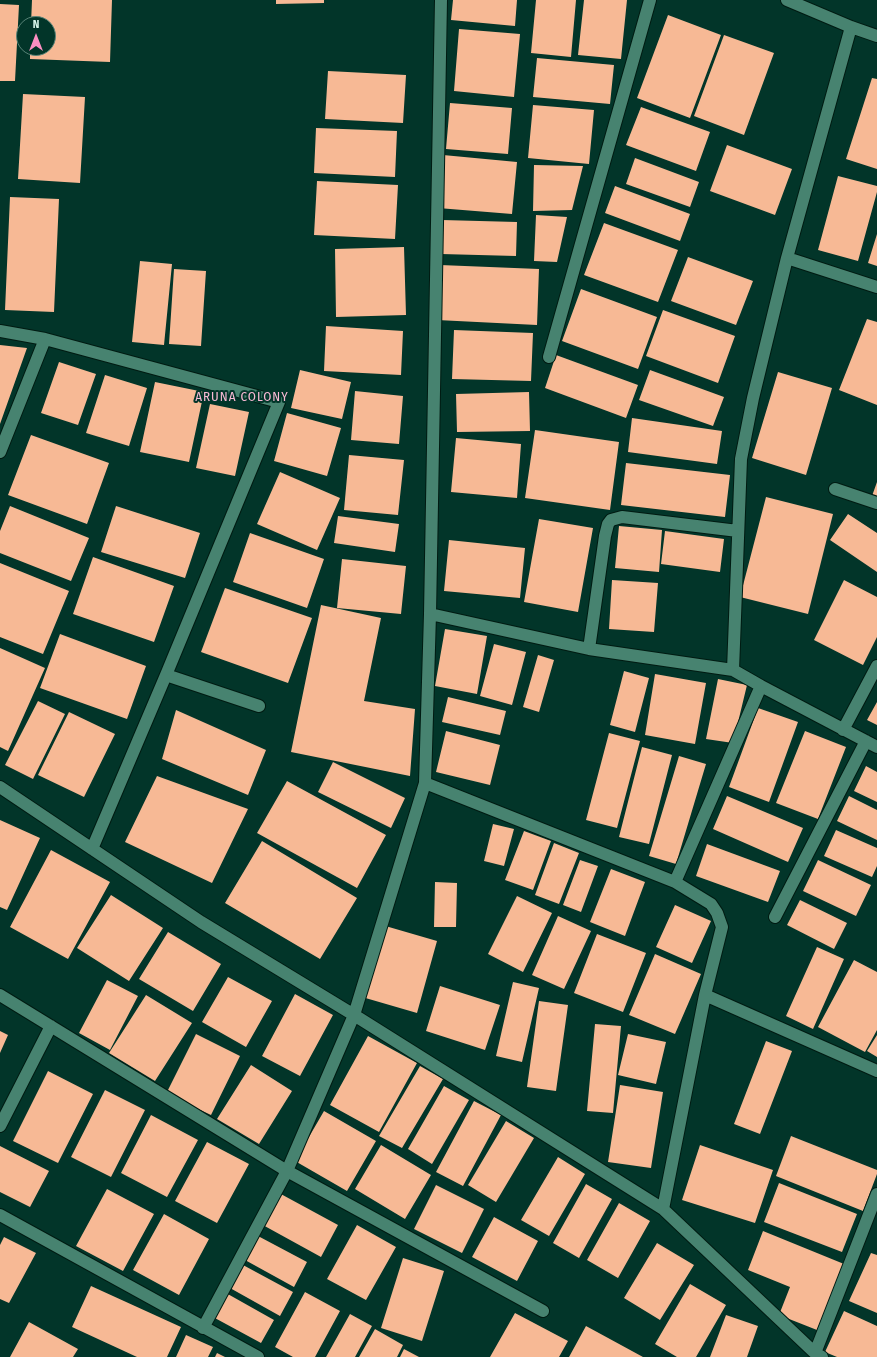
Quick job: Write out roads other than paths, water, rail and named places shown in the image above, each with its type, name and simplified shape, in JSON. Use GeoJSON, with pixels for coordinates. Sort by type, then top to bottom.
{"type":"FeatureCollection","features":[{"type":"Feature","properties":{"kind":"street"},"geometry":{"type":"LineString","coordinates":[[203,1328],[287,1171],[354,1015],[425,783],[430,614],[441,0]]}},
{"type":"Feature","properties":{"kind":"street"},"geometry":{"type":"LineString","coordinates":[[549,356],[650,0]]}},
{"type":"Feature","properties":{"kind":"street"},"geometry":{"type":"LineString","coordinates":[[787,0],[851,27],[877,36]]}},
{"type":"Feature","properties":{"kind":"street"},"geometry":{"type":"LineString","coordinates":[[733,670],[741,459],[752,398],[787,258],[851,27]]}},
{"type":"Feature","properties":{"kind":"street"},"geometry":{"type":"LineString","coordinates":[[787,258],[877,287]]}},
{"type":"Feature","properties":{"kind":"street"},"geometry":{"type":"LineString","coordinates":[[0,331],[45,339],[279,402],[92,849]]}},
{"type":"Feature","properties":{"kind":"street"},"geometry":{"type":"LineString","coordinates":[[0,452],[45,339]]}},
{"type":"Feature","properties":{"kind":"street"},"geometry":{"type":"LineString","coordinates":[[835,489],[877,503]]}},
{"type":"Feature","properties":{"kind":"street"},"geometry":{"type":"LineString","coordinates":[[589,649],[605,536],[608,524],[612,520],[622,517],[738,531]]}},
{"type":"Feature","properties":{"kind":"street"},"geometry":{"type":"LineString","coordinates":[[430,614],[589,649],[733,670],[872,744],[775,917]]}},
{"type":"Feature","properties":{"kind":"street"},"geometry":{"type":"LineString","coordinates":[[844,730],[877,666]]}},
{"type":"Feature","properties":{"kind":"street"},"geometry":{"type":"LineString","coordinates":[[166,675],[259,706]]}},
{"type":"Feature","properties":{"kind":"street"},"geometry":{"type":"LineString","coordinates":[[675,882],[761,686]]}},
{"type":"Feature","properties":{"kind":"street"},"geometry":{"type":"LineString","coordinates":[[425,783],[675,882],[711,904],[718,913],[722,927],[705,995],[663,1209]]}},
{"type":"Feature","properties":{"kind":"street"},"geometry":{"type":"LineString","coordinates":[[0,787],[201,922],[354,1015],[663,1209],[818,1355],[877,1194]]}},
{"type":"Feature","properties":{"kind":"street"},"geometry":{"type":"LineString","coordinates":[[0,995],[287,1171],[543,1311]]}},
{"type":"Feature","properties":{"kind":"street"},"geometry":{"type":"LineString","coordinates":[[705,995],[877,1071]]}},
{"type":"Feature","properties":{"kind":"street"},"geometry":{"type":"LineString","coordinates":[[0,1126],[51,1026]]}},
{"type":"Feature","properties":{"kind":"street"},"geometry":{"type":"LineString","coordinates":[[0,1215],[258,1357]]}},
{"type":"Feature","properties":{"kind":"district","name":"ARUNA COLONY"},"geometry":{"type":"Point","coordinates":[242,397]}}]}
